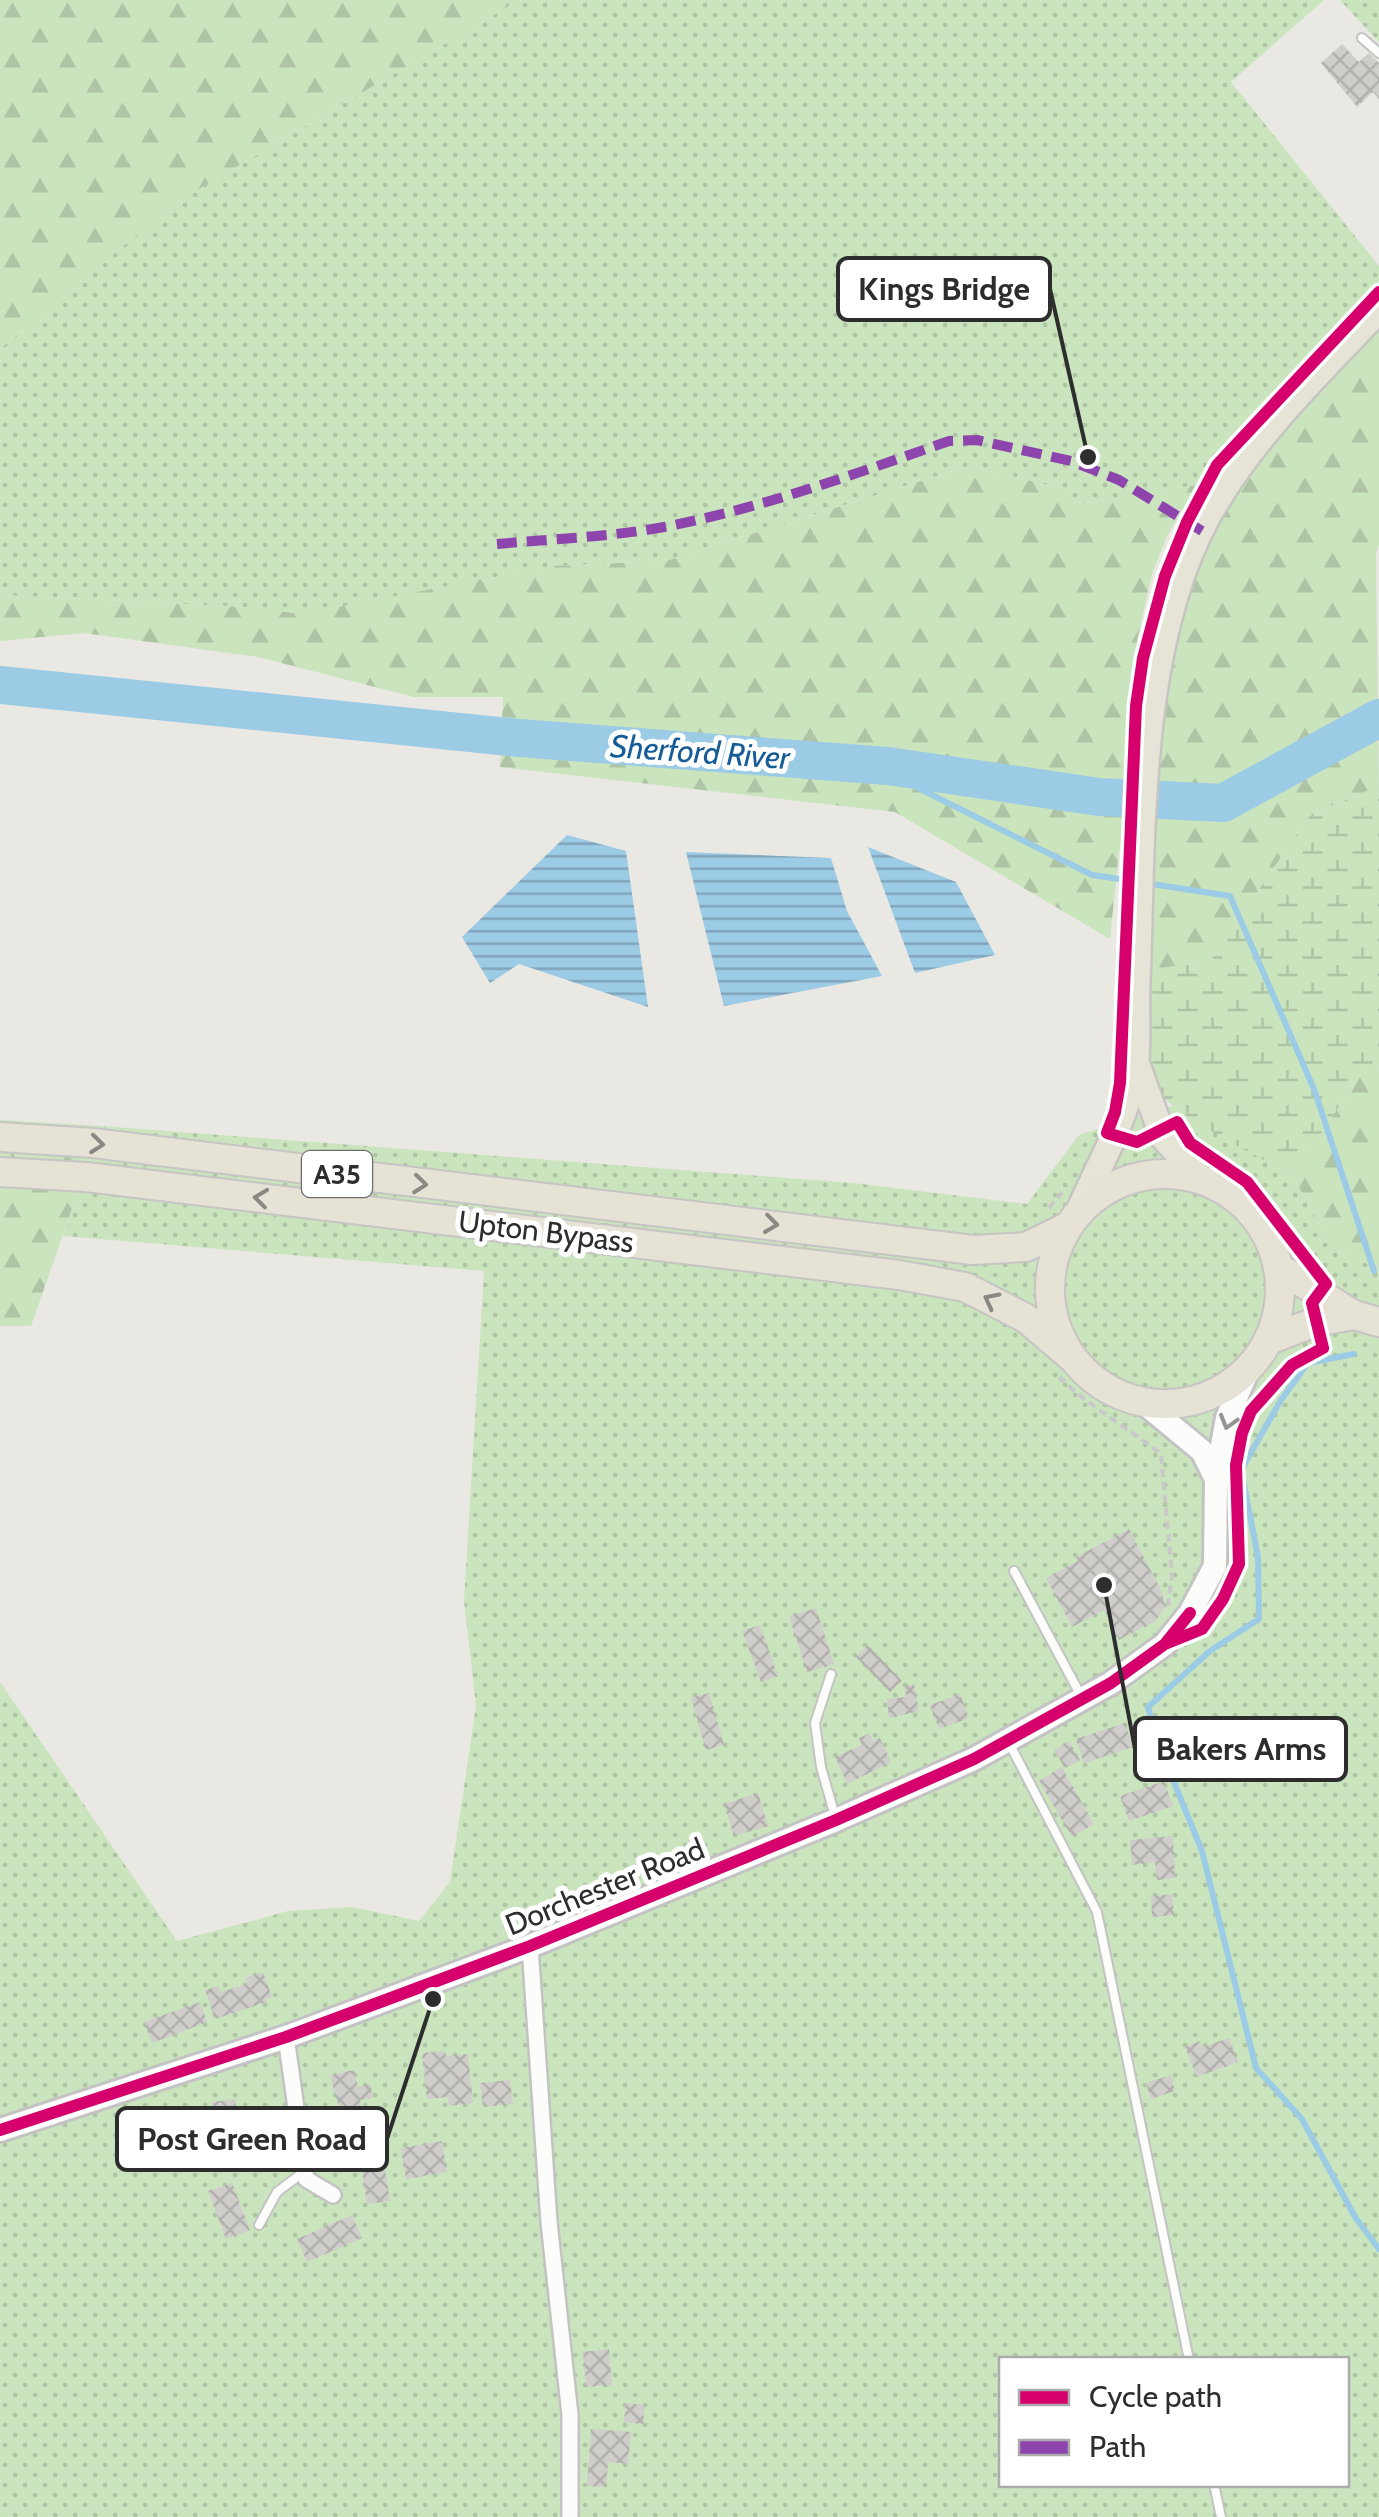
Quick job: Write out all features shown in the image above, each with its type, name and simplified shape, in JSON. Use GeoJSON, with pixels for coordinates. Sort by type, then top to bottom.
{"type":"FeatureCollection","features":[{"type":"Feature","properties":{"kind":"highway","name":"Upton Bypass"},"geometry":{"type":"LineString","coordinates":[[0,1137],[93,1143],[972,1250],[1026,1247],[1065,1209]]}},
{"type":"Feature","properties":{"kind":"highway","name":"Upton Bypass"},"geometry":{"type":"LineString","coordinates":[[0,1172],[86,1177],[899,1274],[964,1287],[1027,1319],[1061,1363]]}},
{"type":"Feature","properties":{"kind":"highway"},"geometry":{"type":"LineString","coordinates":[[1164,1174],[1201,1179],[1229,1192],[1252,1213],[1269,1239],[1279,1268],[1280,1305],[1269,1340],[1250,1368],[1219,1391],[1182,1403],[1144,1402],[1116,1393],[1061,1363],[1050,1305],[1050,1278],[1065,1209],[1127,1180],[1164,1174]]}},
{"type":"Feature","properties":{"kind":"highway"},"geometry":{"type":"LineString","coordinates":[[1279,1268],[1366,1319]]}},
{"type":"Feature","properties":{"kind":"highway"},"geometry":{"type":"LineString","coordinates":[[1269,1340],[1315,1322],[1366,1319]]}},
{"type":"Feature","properties":{"kind":"main road"},"geometry":{"type":"LineString","coordinates":[[1065,1209],[1116,1137],[1136,1062],[1146,778],[1156,682],[1173,604],[1208,517],[1259,438],[1379,310]]}},
{"type":"Feature","properties":{"kind":"main road"},"geometry":{"type":"LineString","coordinates":[[1136,1062],[1164,1137],[1201,1179]]}},
{"type":"Feature","properties":{"kind":"main road","name":"Dorchester Road"},"geometry":{"type":"LineString","coordinates":[[0,2130],[286,2037],[530,1946],[974,1759],[1082,1698],[1165,1644],[1190,1613],[1216,1566],[1216,1479],[1227,1418],[1250,1368]]}},
{"type":"Feature","properties":{"kind":"main road"},"geometry":{"type":"LineString","coordinates":[[1144,1402],[1202,1450],[1216,1479]]}},
{"type":"Feature","properties":{"kind":"street"},"geometry":{"type":"LineString","coordinates":[[530,1946],[548,2222],[570,2415],[570,2517]]}},
{"type":"Feature","properties":{"kind":"street"},"geometry":{"type":"LineString","coordinates":[[286,2037],[306,2178],[333,2195]]}},
{"type":"Feature","properties":{"kind":"lane"},"geometry":{"type":"LineString","coordinates":[[1362,38],[1379,53]]}},
{"type":"Feature","properties":{"kind":"lane"},"geometry":{"type":"LineString","coordinates":[[1014,1570],[1082,1698]]}},
{"type":"Feature","properties":{"kind":"lane"},"geometry":{"type":"LineString","coordinates":[[831,1674],[815,1724],[820,1766],[836,1820]]}},
{"type":"Feature","properties":{"kind":"lane"},"geometry":{"type":"LineString","coordinates":[[1007,1739],[1097,1912],[1188,2357]]}},
{"type":"Feature","properties":{"kind":"lane"},"geometry":{"type":"LineString","coordinates":[[259,2225],[277,2192],[305,2171]]}},
{"type":"Feature","properties":{"kind":"lane"},"geometry":{"type":"LineString","coordinates":[[1215,2487],[1221,2517]]}},
{"type":"Feature","properties":{"kind":"path"},"geometry":{"type":"LineString","coordinates":[[1061,1363],[1090,1406],[1121,1423],[1160,1454],[1172,1575],[1169,1604],[1161,1616]]}},
{"type":"Feature","properties":{"kind":"green space"},"geometry":{"type":"Polygon","coordinates":[[[0,0],[519,0],[175,203],[0,349],[0,0]]]}},
{"type":"Feature","properties":{"kind":"green space"},"geometry":{"type":"Polygon","coordinates":[[[519,0],[1324,0],[1231,82],[1379,266],[1379,283],[1228,442],[1197,485],[1082,504],[1052,486],[969,466],[666,561],[552,566],[302,615],[228,606],[0,595],[0,349],[175,203],[519,0]]]}},
{"type":"Feature","properties":{"kind":"green space"},"geometry":{"type":"Polygon","coordinates":[[[1340,0],[1379,0],[1379,42],[1340,0]]]}},
{"type":"Feature","properties":{"kind":"green space"},"geometry":{"type":"Polygon","coordinates":[[[1379,327],[1379,786],[1310,815],[1211,960],[1151,970],[1161,720],[1175,639],[1193,582],[1214,529],[1266,446],[1379,327]]]}},
{"type":"Feature","properties":{"kind":"green space"},"geometry":{"type":"Polygon","coordinates":[[[969,466],[1052,486],[1082,504],[1197,485],[1168,534],[1152,574],[1137,641],[1128,817],[1119,852],[1110,939],[895,812],[500,767],[503,697],[414,697],[258,657],[84,633],[0,641],[0,595],[228,606],[302,614],[552,566],[666,561],[969,466]]]}},
{"type":"Feature","properties":{"kind":"green space"},"geometry":{"type":"Polygon","coordinates":[[[1379,786],[1379,1064],[1361,1073],[1293,1176],[1198,1123],[1155,1087],[1149,1048],[1151,970],[1211,960],[1310,815],[1379,786]]]}},
{"type":"Feature","properties":{"kind":"green space"},"geometry":{"type":"Polygon","coordinates":[[[1379,1064],[1379,1269],[1331,1247],[1293,1176],[1361,1073],[1379,1064]]]}},
{"type":"Feature","properties":{"kind":"green space"},"geometry":{"type":"Polygon","coordinates":[[[1172,1106],[1293,1176],[1331,1247],[1379,1269],[1379,2517],[0,2517],[0,1682],[177,1941],[288,1911],[352,1907],[419,1921],[450,1882],[476,1706],[464,1601],[484,1271],[63,1236],[101,1126],[854,1183],[1027,1204],[1079,1135],[1172,1106]]]}},
{"type":"Feature","properties":{"kind":"green space"},"geometry":{"type":"Polygon","coordinates":[[[0,1120],[101,1126],[31,1326],[0,1326],[0,1120]]]}},
{"type":"Feature","properties":{"kind":"water"},"geometry":{"type":"Polygon","coordinates":[[[567,835],[626,851],[648,1007],[519,964],[490,983],[462,937],[567,835]]]}},
{"type":"Feature","properties":{"kind":"water"},"geometry":{"type":"Polygon","coordinates":[[[868,847],[956,882],[995,955],[915,973],[868,847]]]}},
{"type":"Feature","properties":{"kind":"water"},"geometry":{"type":"Polygon","coordinates":[[[686,852],[831,858],[847,911],[882,976],[724,1006],[686,852]]]}},
{"type":"Feature","properties":{"kind":"building"},"geometry":{"type":"Polygon","coordinates":[[[1342,44],[1359,62],[1369,53],[1379,63],[1379,99],[1373,92],[1357,107],[1321,63],[1342,44]]]}},
{"type":"Feature","properties":{"kind":"building"},"geometry":{"type":"Polygon","coordinates":[[[1129,1529],[1162,1592],[1165,1607],[1155,1621],[1119,1640],[1104,1610],[1072,1627],[1046,1578],[1129,1529]]]}},
{"type":"Feature","properties":{"kind":"building"},"geometry":{"type":"Polygon","coordinates":[[[816,1608],[834,1664],[807,1672],[789,1616],[816,1608]]]}},
{"type":"Feature","properties":{"kind":"building"},"geometry":{"type":"Polygon","coordinates":[[[760,1625],[778,1676],[761,1682],[742,1631],[760,1625]]]}},
{"type":"Feature","properties":{"kind":"building"},"geometry":{"type":"Polygon","coordinates":[[[868,1645],[902,1681],[890,1692],[856,1657],[868,1645]]]}},
{"type":"Feature","properties":{"kind":"building"},"geometry":{"type":"Polygon","coordinates":[[[914,1684],[919,1711],[889,1718],[887,1699],[906,1697],[905,1686],[914,1684]]]}},
{"type":"Feature","properties":{"kind":"building"},"geometry":{"type":"Polygon","coordinates":[[[709,1693],[724,1745],[706,1750],[691,1698],[709,1693]]]}},
{"type":"Feature","properties":{"kind":"building"},"geometry":{"type":"Polygon","coordinates":[[[960,1694],[969,1718],[939,1729],[930,1705],[960,1694]]]}},
{"type":"Feature","properties":{"kind":"building"},"geometry":{"type":"Polygon","coordinates":[[[1125,1723],[1133,1747],[1084,1763],[1076,1739],[1125,1723]]]}},
{"type":"Feature","properties":{"kind":"building"},"geometry":{"type":"Polygon","coordinates":[[[870,1733],[873,1741],[880,1738],[891,1762],[847,1784],[835,1757],[862,1745],[859,1738],[870,1733]]]}},
{"type":"Feature","properties":{"kind":"building"},"geometry":{"type":"Polygon","coordinates":[[[1069,1741],[1080,1760],[1065,1768],[1054,1750],[1069,1741]]]}},
{"type":"Feature","properties":{"kind":"building"},"geometry":{"type":"Polygon","coordinates":[[[1062,1767],[1094,1824],[1072,1837],[1039,1781],[1062,1767]]]}},
{"type":"Feature","properties":{"kind":"building"},"geometry":{"type":"Polygon","coordinates":[[[1164,1781],[1173,1806],[1129,1821],[1120,1796],[1164,1781]]]}},
{"type":"Feature","properties":{"kind":"building"},"geometry":{"type":"Polygon","coordinates":[[[758,1793],[768,1826],[734,1836],[724,1804],[758,1793]]]}},
{"type":"Feature","properties":{"kind":"building"},"geometry":{"type":"Polygon","coordinates":[[[1173,1836],[1175,1878],[1157,1880],[1155,1862],[1132,1865],[1130,1840],[1173,1836]]]}},
{"type":"Feature","properties":{"kind":"building"},"geometry":{"type":"Polygon","coordinates":[[[1172,1894],[1174,1915],[1152,1917],[1151,1896],[1172,1894]]]}},
{"type":"Feature","properties":{"kind":"building"},"geometry":{"type":"Polygon","coordinates":[[[263,1972],[272,1997],[267,2002],[215,2019],[205,1990],[219,1986],[221,1992],[247,1984],[245,1978],[263,1972]]]}},
{"type":"Feature","properties":{"kind":"building"},"geometry":{"type":"Polygon","coordinates":[[[200,2002],[207,2022],[152,2043],[144,2022],[200,2002]]]}},
{"type":"Feature","properties":{"kind":"building"},"geometry":{"type":"Polygon","coordinates":[[[1229,2038],[1238,2062],[1197,2077],[1185,2047],[1200,2041],[1202,2047],[1229,2038]]]}},
{"type":"Feature","properties":{"kind":"building"},"geometry":{"type":"Polygon","coordinates":[[[445,2051],[446,2056],[468,2054],[473,2103],[449,2106],[448,2097],[427,2099],[422,2053],[445,2051]]]}},
{"type":"Feature","properties":{"kind":"building"},"geometry":{"type":"Polygon","coordinates":[[[354,2070],[358,2087],[370,2084],[373,2098],[360,2100],[365,2137],[351,2140],[349,2131],[340,2133],[337,2118],[342,2118],[330,2075],[354,2070]]]}},
{"type":"Feature","properties":{"kind":"building"},"geometry":{"type":"Polygon","coordinates":[[[1171,2075],[1175,2091],[1151,2099],[1146,2083],[1171,2075]]]}},
{"type":"Feature","properties":{"kind":"building"},"geometry":{"type":"Polygon","coordinates":[[[510,2080],[513,2104],[483,2107],[480,2083],[510,2080]]]}},
{"type":"Feature","properties":{"kind":"building"},"geometry":{"type":"Polygon","coordinates":[[[235,2099],[240,2142],[247,2141],[249,2161],[208,2166],[205,2145],[216,2144],[211,2102],[235,2099]]]}},
{"type":"Feature","properties":{"kind":"building"},"geometry":{"type":"Polygon","coordinates":[[[442,2141],[447,2172],[406,2179],[401,2148],[442,2141]]]}},
{"type":"Feature","properties":{"kind":"building"},"geometry":{"type":"Polygon","coordinates":[[[382,2147],[390,2201],[367,2204],[359,2150],[382,2147]]]}},
{"type":"Feature","properties":{"kind":"building"},"geometry":{"type":"Polygon","coordinates":[[[232,2183],[250,2230],[226,2239],[208,2191],[232,2183]]]}},
{"type":"Feature","properties":{"kind":"building"},"geometry":{"type":"Polygon","coordinates":[[[352,2215],[362,2238],[307,2262],[297,2239],[352,2215]]]}},
{"type":"Feature","properties":{"kind":"building"},"geometry":{"type":"Polygon","coordinates":[[[609,2349],[612,2385],[586,2387],[583,2352],[609,2349]]]}},
{"type":"Feature","properties":{"kind":"building"},"geometry":{"type":"Polygon","coordinates":[[[626,2403],[645,2405],[643,2424],[624,2422],[626,2403]]]}},
{"type":"Feature","properties":{"kind":"building"},"geometry":{"type":"Polygon","coordinates":[[[591,2429],[631,2432],[628,2464],[608,2462],[606,2487],[587,2486],[591,2429]]]}},
{"type":"Feature","properties":{"kind":"waterway","name":"Sherford River"},"geometry":{"type":"LineString","coordinates":[[0,685],[519,738],[888,766],[1099,797],[1223,803],[1379,718]]}},
{"type":"Feature","properties":{"kind":"waterway"},"geometry":{"type":"LineString","coordinates":[[888,766],[920,789],[1092,875],[1133,881]]}},
{"type":"Feature","properties":{"kind":"waterway"},"geometry":{"type":"LineString","coordinates":[[1145,883],[1230,896],[1314,1089],[1374,1271]]}},
{"type":"Feature","properties":{"kind":"waterway"},"geometry":{"type":"LineString","coordinates":[[1354,1354],[1308,1363],[1281,1400],[1241,1470],[1258,1557],[1259,1619],[1210,1651],[1148,1707],[1158,1743],[1202,1851],[1256,2068],[1302,2119],[1355,2217],[1379,2249]]}},
{"type":"Feature","properties":{"kind":"marked path"},"geometry":{"type":"LineString","coordinates":[[497,544],[622,533],[701,519],[808,489],[949,441],[977,440],[1071,461],[1119,480],[1202,531]]}},
{"type":"Feature","properties":{"kind":"cycle path"},"geometry":{"type":"LineString","coordinates":[[1165,1644],[1202,1629],[1223,1599],[1239,1564],[1236,1465],[1242,1433],[1251,1411],[1292,1365],[1323,1348],[1312,1303],[1326,1284],[1247,1182],[1190,1143],[1177,1122],[1137,1142],[1107,1133],[1120,1083],[1136,706],[1143,658],[1165,576],[1217,465],[1379,292]]}},
{"type":"Feature","properties":{"kind":"cycle path"},"geometry":{"type":"LineString","coordinates":[[0,2130],[286,2037],[530,1946],[836,1820],[974,1759],[1111,1683],[1165,1644],[1190,1613]]}},
{"type":"Feature","properties":{"kind":"place","name":"Kings Bridge"},"geometry":{"type":"Point","coordinates":[1088,457]}},
{"type":"Feature","properties":{"kind":"place","name":"Bakers Arms"},"geometry":{"type":"Point","coordinates":[1104,1585]}},
{"type":"Feature","properties":{"kind":"place","name":"Post Green Road"},"geometry":{"type":"Point","coordinates":[433,1999]}}]}
